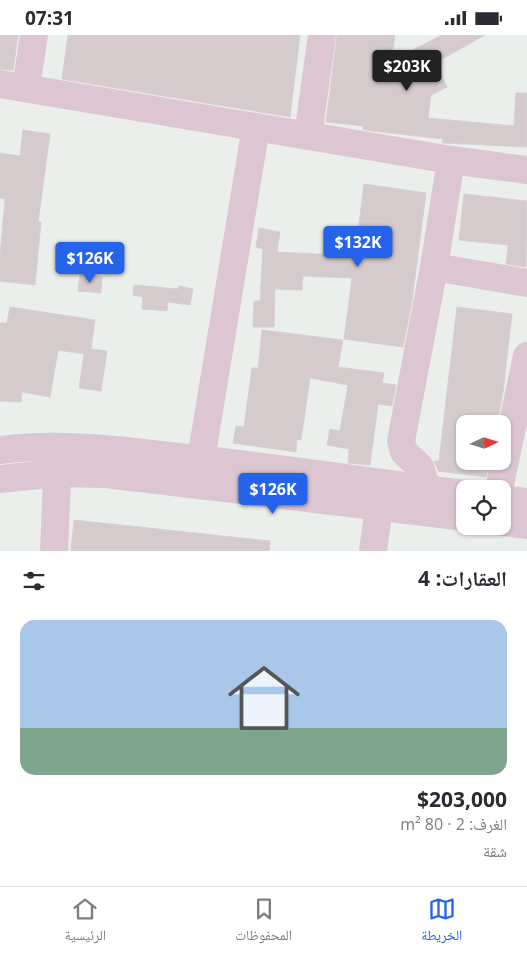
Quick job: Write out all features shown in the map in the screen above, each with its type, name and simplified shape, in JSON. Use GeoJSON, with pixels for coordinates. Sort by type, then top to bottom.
{"type":"FeatureCollection","features":[{"type":"Feature","properties":{"kind":"street"},"geometry":{"type":"LineString","coordinates":[[34,35],[13,86],[451,160],[527,169]]}},
{"type":"Feature","properties":{"kind":"street"},"geometry":{"type":"LineString","coordinates":[[308,136],[322,35]]}},
{"type":"Feature","properties":{"kind":"street"},"geometry":{"type":"LineString","coordinates":[[201,459],[256,127]]}},
{"type":"Feature","properties":{"kind":"street"},"geometry":{"type":"LineString","coordinates":[[427,489],[420,467],[404,451],[401,441],[434,267],[451,160]]}},
{"type":"Feature","properties":{"kind":"street"},"geometry":{"type":"LineString","coordinates":[[434,267],[527,283]]}},
{"type":"Feature","properties":{"kind":"street"},"geometry":{"type":"LineString","coordinates":[[501,480],[526,361]]}},
{"type":"Feature","properties":{"kind":"street"},"geometry":{"type":"LineString","coordinates":[[54,551],[58,446]]}},
{"type":"Feature","properties":{"kind":"street"},"geometry":{"type":"LineString","coordinates":[[0,450],[58,446],[88,447],[201,459],[456,493]]}},
{"type":"Feature","properties":{"kind":"street"},"geometry":{"type":"LineString","coordinates":[[0,479],[57,473],[106,474],[456,516]]}},
{"type":"Feature","properties":{"kind":"street"},"geometry":{"type":"LineString","coordinates":[[511,500],[527,501]]}},
{"type":"Feature","properties":{"kind":"street"},"geometry":{"type":"LineString","coordinates":[[373,551],[379,506]]}},
{"type":"Feature","properties":{"kind":"street"},"geometry":{"type":"LineString","coordinates":[[511,523],[527,525]]}},
{"type":"Feature","properties":{"kind":"building"},"geometry":{"type":"Polygon","coordinates":[[[0,35],[18,35],[13,70],[0,69],[0,35]]]}},
{"type":"Feature","properties":{"kind":"building"},"geometry":{"type":"Polygon","coordinates":[[[68,35],[300,35],[290,117],[62,79],[68,35]]]}},
{"type":"Feature","properties":{"kind":"building"},"geometry":{"type":"Polygon","coordinates":[[[337,35],[395,35],[391,61],[442,35],[485,35],[435,63],[447,87],[431,95],[428,118],[514,126],[516,93],[527,93],[527,147],[442,143],[443,139],[372,131],[363,129],[363,126],[326,122],[337,35]]]}},
{"type":"Feature","properties":{"kind":"building"},"geometry":{"type":"Polygon","coordinates":[[[23,130],[50,134],[38,222],[41,222],[35,285],[0,281],[0,255],[5,199],[0,198],[0,153],[20,156],[23,130]]]}},
{"type":"Feature","properties":{"kind":"building"},"geometry":{"type":"Polygon","coordinates":[[[364,184],[426,193],[412,301],[403,347],[344,339],[352,278],[303,276],[302,290],[275,289],[274,327],[253,327],[254,301],[260,301],[263,249],[256,247],[259,228],[280,232],[277,252],[355,256],[364,184]]]}},
{"type":"Feature","properties":{"kind":"building"},"geometry":{"type":"Polygon","coordinates":[[[464,194],[527,201],[526,267],[506,264],[508,245],[459,240],[464,194]]]}},
{"type":"Feature","properties":{"kind":"building"},"geometry":{"type":"Polygon","coordinates":[[[80,274],[102,277],[101,293],[78,291],[80,274]]]}},
{"type":"Feature","properties":{"kind":"building"},"geometry":{"type":"Polygon","coordinates":[[[134,285],[178,289],[179,286],[193,289],[190,305],[168,302],[167,311],[142,309],[143,297],[133,295],[134,285]]]}},
{"type":"Feature","properties":{"kind":"building"},"geometry":{"type":"Polygon","coordinates":[[[10,307],[95,320],[91,349],[107,351],[101,391],[79,388],[84,354],[58,350],[50,397],[22,392],[21,402],[0,401],[0,323],[7,323],[10,307]]]}},
{"type":"Feature","properties":{"kind":"building"},"geometry":{"type":"Polygon","coordinates":[[[457,307],[512,314],[499,415],[456,415],[456,470],[487,470],[486,477],[438,471],[434,461],[439,461],[457,307]]]}},
{"type":"Feature","properties":{"kind":"building"},"geometry":{"type":"Polygon","coordinates":[[[262,330],[343,340],[338,367],[384,373],[382,383],[396,385],[392,406],[378,404],[370,465],[348,463],[349,449],[327,445],[330,429],[340,431],[348,385],[310,378],[301,440],[297,439],[296,452],[233,443],[236,426],[244,427],[252,368],[258,368],[262,330]]]}},
{"type":"Feature","properties":{"kind":"building"},"geometry":{"type":"Polygon","coordinates":[[[74,520],[270,541],[269,551],[71,551],[74,520]]]}}]}
